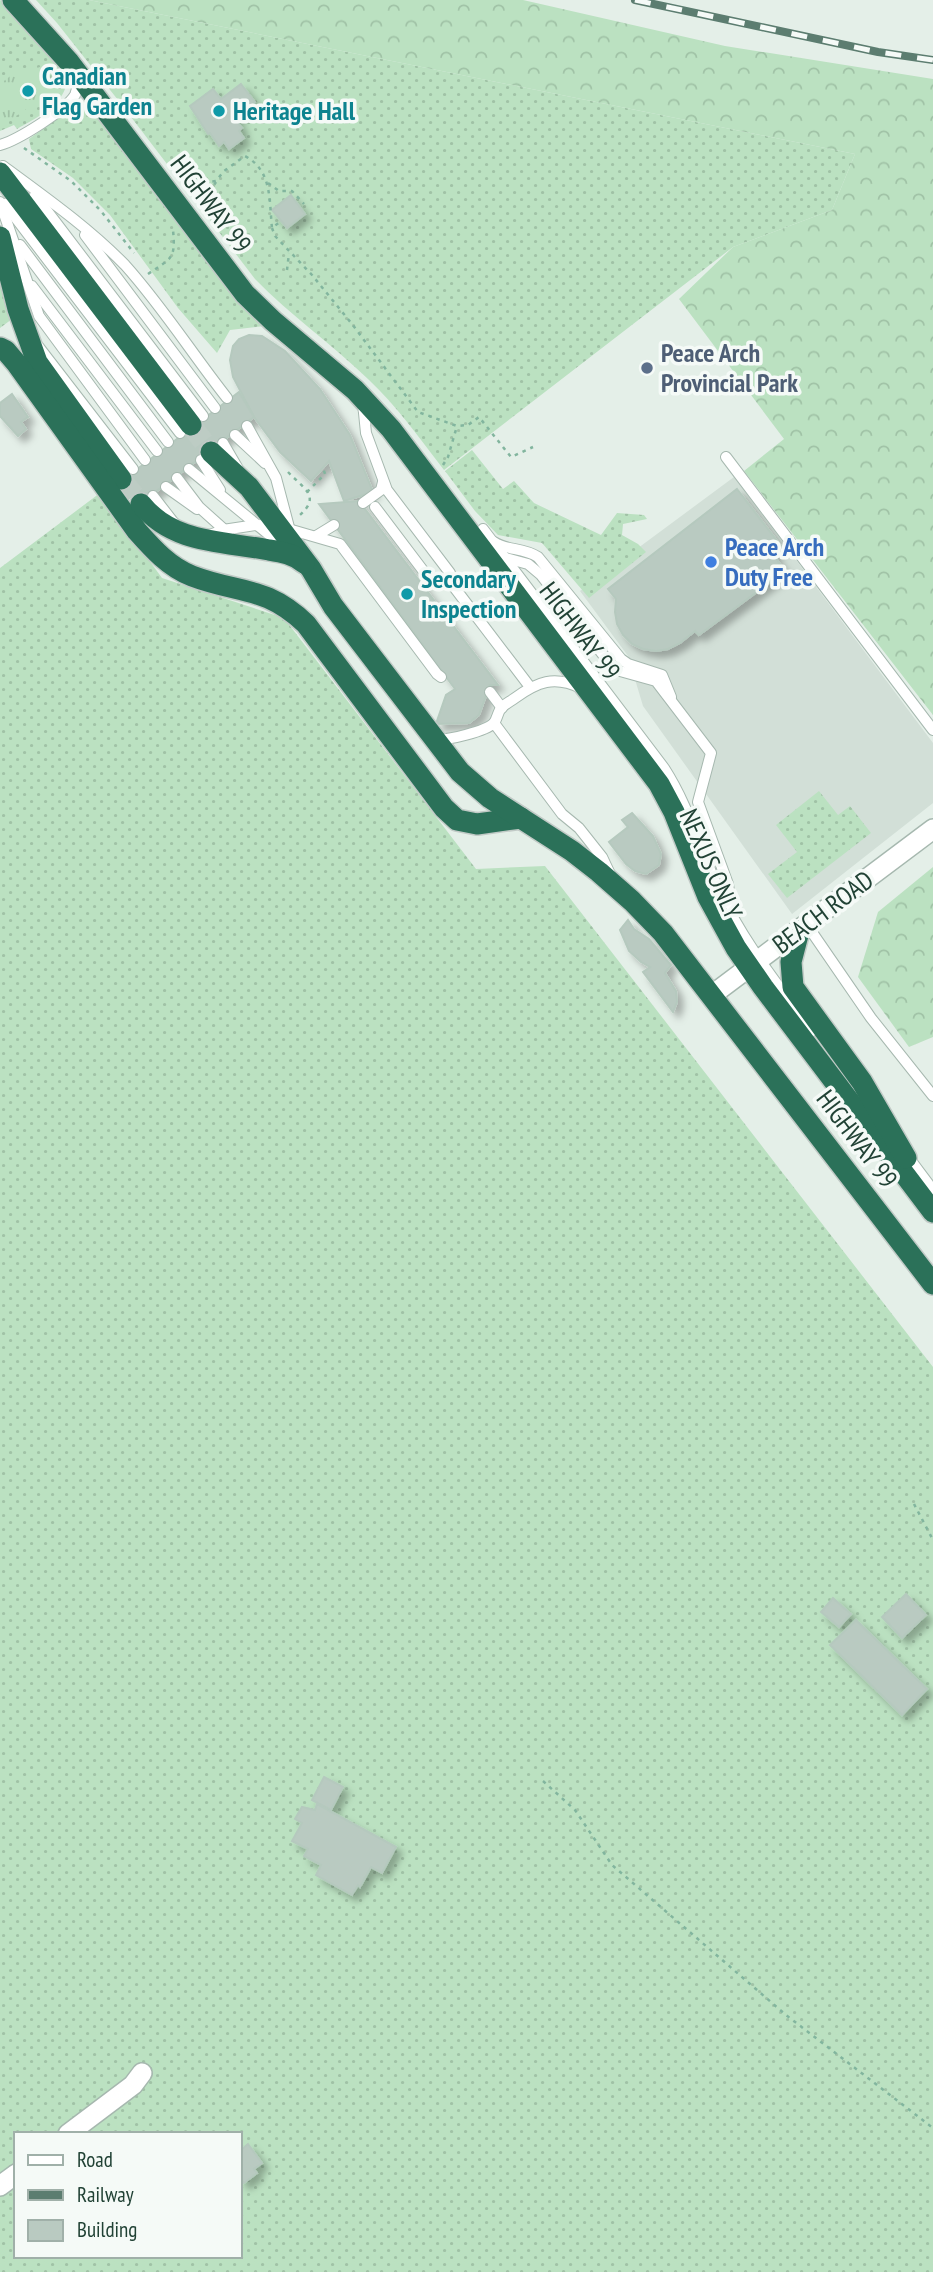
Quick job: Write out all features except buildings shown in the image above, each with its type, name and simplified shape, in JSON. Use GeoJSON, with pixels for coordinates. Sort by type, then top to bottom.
{"type":"FeatureCollection","features":[{"type":"Feature","properties":{"kind":"highway","name":"HIGHWAY 99"},"geometry":{"type":"LineString","coordinates":[[13,0],[69,62],[235,283],[273,321],[355,390],[490,544],[667,796],[708,897],[736,948],[754,964],[933,1212]]}},
{"type":"Feature","properties":{"kind":"highway"},"geometry":{"type":"LineString","coordinates":[[30,0],[69,43],[257,289],[378,394],[490,544]]}},
{"type":"Feature","properties":{"kind":"highway"},"geometry":{"type":"LineString","coordinates":[[7,174],[191,425]]}},
{"type":"Feature","properties":{"kind":"highway"},"geometry":{"type":"LineString","coordinates":[[5,231],[18,309],[44,375],[127,474]]}},
{"type":"Feature","properties":{"kind":"highway"},"geometry":{"type":"LineString","coordinates":[[0,348],[6,351],[16,364],[129,520],[158,555],[193,576],[259,593],[290,609],[306,624],[444,808],[457,820],[477,824],[521,818]]}},
{"type":"Feature","properties":{"kind":"highway"},"geometry":{"type":"LineString","coordinates":[[212,452],[249,487],[284,527],[326,596],[465,777],[490,798],[572,851],[616,886]]}},
{"type":"Feature","properties":{"kind":"highway"},"geometry":{"type":"LineString","coordinates":[[147,500],[154,519],[163,526],[196,538],[253,546],[302,559]]}},
{"type":"Feature","properties":{"kind":"highway","name":"HIGHWAY 99"},"geometry":{"type":"LineString","coordinates":[[616,886],[663,933],[692,968],[933,1284]]}},
{"type":"Feature","properties":{"kind":"highway"},"geometry":{"type":"LineString","coordinates":[[803,928],[791,962],[793,987],[862,1082],[933,1205]]}},
{"type":"Feature","properties":{"kind":"street","name":"BEACH ROAD"},"geometry":{"type":"LineString","coordinates":[[712,995],[933,829]]}},
{"type":"Feature","properties":{"kind":"street"},"geometry":{"type":"LineString","coordinates":[[71,2132],[133,2085],[142,2073]]}},
{"type":"Feature","properties":{"kind":"lane"},"geometry":{"type":"LineString","coordinates":[[0,145],[31,130],[72,99],[78,86],[69,62]]}},
{"type":"Feature","properties":{"kind":"lane"},"geometry":{"type":"LineString","coordinates":[[0,164],[7,174],[58,207],[116,256],[134,275],[227,398]]}},
{"type":"Feature","properties":{"kind":"lane"},"geometry":{"type":"LineString","coordinates":[[0,200],[176,404]]}},
{"type":"Feature","properties":{"kind":"lane"},"geometry":{"type":"LineString","coordinates":[[0,200],[5,231],[37,293],[157,451]]}},
{"type":"Feature","properties":{"kind":"lane"},"geometry":{"type":"LineString","coordinates":[[58,207],[83,232],[215,408]]}},
{"type":"Feature","properties":{"kind":"lane"},"geometry":{"type":"LineString","coordinates":[[5,231],[24,252],[168,443]]}},
{"type":"Feature","properties":{"kind":"lane"},"geometry":{"type":"LineString","coordinates":[[21,263],[44,325],[145,460]]}},
{"type":"Feature","properties":{"kind":"lane"},"geometry":{"type":"LineString","coordinates":[[355,390],[363,406],[366,433],[383,482],[450,573],[451,583],[530,687]]}},
{"type":"Feature","properties":{"kind":"lane"},"geometry":{"type":"LineString","coordinates":[[247,426],[279,485],[284,527]]}},
{"type":"Feature","properties":{"kind":"lane"},"geometry":{"type":"LineString","coordinates":[[235,435],[272,471]]}},
{"type":"Feature","properties":{"kind":"lane"},"geometry":{"type":"LineString","coordinates":[[212,452],[227,499]]}},
{"type":"Feature","properties":{"kind":"lane"},"geometry":{"type":"LineString","coordinates":[[726,457],[933,730]]}},
{"type":"Feature","properties":{"kind":"lane"},"geometry":{"type":"LineString","coordinates":[[189,469],[302,559]]}},
{"type":"Feature","properties":{"kind":"lane"},"geometry":{"type":"LineString","coordinates":[[177,478],[206,514],[223,530],[253,546]]}},
{"type":"Feature","properties":{"kind":"lane"},"geometry":{"type":"LineString","coordinates":[[363,503],[381,490],[383,482]]}},
{"type":"Feature","properties":{"kind":"lane"},"geometry":{"type":"LineString","coordinates":[[166,486],[206,514]]}},
{"type":"Feature","properties":{"kind":"lane"},"geometry":{"type":"LineString","coordinates":[[375,507],[431,581],[451,583]]}},
{"type":"Feature","properties":{"kind":"lane"},"geometry":{"type":"LineString","coordinates":[[196,538],[223,530],[256,525],[284,527],[340,544],[441,677]]}},
{"type":"Feature","properties":{"kind":"lane"},"geometry":{"type":"LineString","coordinates":[[316,536],[334,526]]}},
{"type":"Feature","properties":{"kind":"lane"},"geometry":{"type":"LineString","coordinates":[[490,544],[521,548],[538,557],[621,659],[628,664],[662,675],[671,696]]}},
{"type":"Feature","properties":{"kind":"lane"},"geometry":{"type":"LineString","coordinates":[[490,544],[527,564],[541,575],[615,669],[656,681],[711,753],[698,802],[732,898],[736,948]]}},
{"type":"Feature","properties":{"kind":"lane","name":"NEXUS ONLY"},"geometry":{"type":"LineString","coordinates":[[490,544],[672,780],[754,964],[933,1190]]}},
{"type":"Feature","properties":{"kind":"lane"},"geometry":{"type":"LineString","coordinates":[[431,736],[445,740],[486,728],[494,723],[502,708],[530,687],[542,682],[568,683],[596,698]]}},
{"type":"Feature","properties":{"kind":"lane"},"geometry":{"type":"LineString","coordinates":[[489,692],[502,708]]}},
{"type":"Feature","properties":{"kind":"lane"},"geometry":{"type":"LineString","coordinates":[[494,723],[562,814],[579,828],[602,858],[616,886]]}},
{"type":"Feature","properties":{"kind":"lane"},"geometry":{"type":"LineString","coordinates":[[803,928],[933,1096]]}},
{"type":"Feature","properties":{"kind":"path"},"geometry":{"type":"LineString","coordinates":[[23,142],[24,150],[71,181],[101,211],[135,256]]}},
{"type":"Feature","properties":{"kind":"path"},"geometry":{"type":"LineString","coordinates":[[197,205],[224,172],[245,156],[255,162],[268,183],[279,191],[292,191],[304,204]]}},
{"type":"Feature","properties":{"kind":"path"},"geometry":{"type":"LineString","coordinates":[[174,181],[186,175],[207,183],[216,181]]}},
{"type":"Feature","properties":{"kind":"path"},"geometry":{"type":"LineString","coordinates":[[268,183],[275,236],[312,275],[352,324],[418,412],[457,426],[468,425],[479,417],[511,457],[533,447]]}},
{"type":"Feature","properties":{"kind":"path"},"geometry":{"type":"LineString","coordinates":[[272,228],[281,221]]}},
{"type":"Feature","properties":{"kind":"path"},"geometry":{"type":"LineString","coordinates":[[142,265],[148,274],[171,257],[175,249],[174,225]]}},
{"type":"Feature","properties":{"kind":"path"},"geometry":{"type":"LineString","coordinates":[[287,270],[289,253]]}},
{"type":"Feature","properties":{"kind":"path"},"geometry":{"type":"LineString","coordinates":[[443,466],[457,426]]}},
{"type":"Feature","properties":{"kind":"path"},"geometry":{"type":"LineString","coordinates":[[307,492],[325,474],[323,468]]}},
{"type":"Feature","properties":{"kind":"path"},"geometry":{"type":"LineString","coordinates":[[914,1504],[933,1540]]}},
{"type":"Feature","properties":{"kind":"path"},"geometry":{"type":"LineString","coordinates":[[543,1782],[575,1810],[612,1865],[786,2015],[933,2128]]}},
{"type":"Feature","properties":{"kind":"shaded area"},"geometry":{"type":"Polygon","coordinates":[[[734,477],[933,743],[933,803],[792,914],[643,706],[628,656],[580,591],[734,477]]]}},
{"type":"Feature","properties":{"kind":"green space"},"geometry":{"type":"Polygon","coordinates":[[[0,0],[57,59],[64,69],[66,80],[60,98],[44,113],[17,129],[14,125],[0,131],[0,0]]]}},
{"type":"Feature","properties":{"kind":"green space"},"geometry":{"type":"Polygon","coordinates":[[[36,0],[89,0],[855,154],[832,210],[733,247],[444,470],[379,389],[255,279],[118,100],[36,0]]]}},
{"type":"Feature","properties":{"kind":"green space"},"geometry":{"type":"Polygon","coordinates":[[[89,0],[523,0],[725,46],[933,79],[933,715],[744,471],[784,439],[679,299],[733,247],[832,210],[855,154],[89,0]]]}},
{"type":"Feature","properties":{"kind":"green space"},"geometry":{"type":"Polygon","coordinates":[[[49,64],[55,69],[51,86],[53,98],[33,105],[0,125],[0,84],[21,68],[34,69],[49,64]]]}},
{"type":"Feature","properties":{"kind":"green space"},"geometry":{"type":"Polygon","coordinates":[[[85,99],[234,298],[264,326],[230,330],[217,353],[178,308],[110,215],[73,178],[31,149],[29,139],[85,99]]]}},
{"type":"Feature","properties":{"kind":"green space"},"geometry":{"type":"Polygon","coordinates":[[[0,259],[12,319],[0,328],[0,259]]]}},
{"type":"Feature","properties":{"kind":"green space"},"geometry":{"type":"Polygon","coordinates":[[[472,450],[503,489],[514,481],[534,503],[601,535],[617,513],[644,515],[647,519],[623,524],[622,535],[646,552],[589,598],[542,543],[498,535],[475,511],[445,471],[472,450]]]}},
{"type":"Feature","properties":{"kind":"green space"},"geometry":{"type":"Polygon","coordinates":[[[100,493],[162,578],[284,618],[476,869],[545,866],[933,1367],[933,2272],[0,2272],[0,568],[100,493]]]}},
{"type":"Feature","properties":{"kind":"green space"},"geometry":{"type":"Polygon","coordinates":[[[819,791],[838,815],[850,806],[871,833],[787,898],[768,874],[797,852],[776,825],[819,791]]]}},
{"type":"Feature","properties":{"kind":"green space"},"geometry":{"type":"Polygon","coordinates":[[[933,867],[933,1037],[909,1047],[858,977],[878,912],[933,867]]]}},
{"type":"Feature","properties":{"kind":"tunnel"},"geometry":{"type":"LineString","coordinates":[[191,425],[211,452]]}},
{"type":"Feature","properties":{"kind":"tunnel"},"geometry":{"type":"LineString","coordinates":[[121,479],[141,504]]}},
{"type":"Feature","properties":{"kind":"railway"},"geometry":{"type":"LineString","coordinates":[[635,0],[878,52],[933,60]]}},
{"type":"Feature","properties":{"kind":"place","name":"Canadian Flag Garden"},"geometry":{"type":"Point","coordinates":[28,91]}},
{"type":"Feature","properties":{"kind":"place","name":"Heritage Hall"},"geometry":{"type":"Point","coordinates":[219,111]}},
{"type":"Feature","properties":{"kind":"place","name":"Peace Arch Provincial Park"},"geometry":{"type":"Point","coordinates":[647,368]}},
{"type":"Feature","properties":{"kind":"place","name":"Peace Arch Duty Free"},"geometry":{"type":"Point","coordinates":[711,562]}},
{"type":"Feature","properties":{"kind":"place","name":"Secondary Inspection"},"geometry":{"type":"Point","coordinates":[407,594]}}]}
